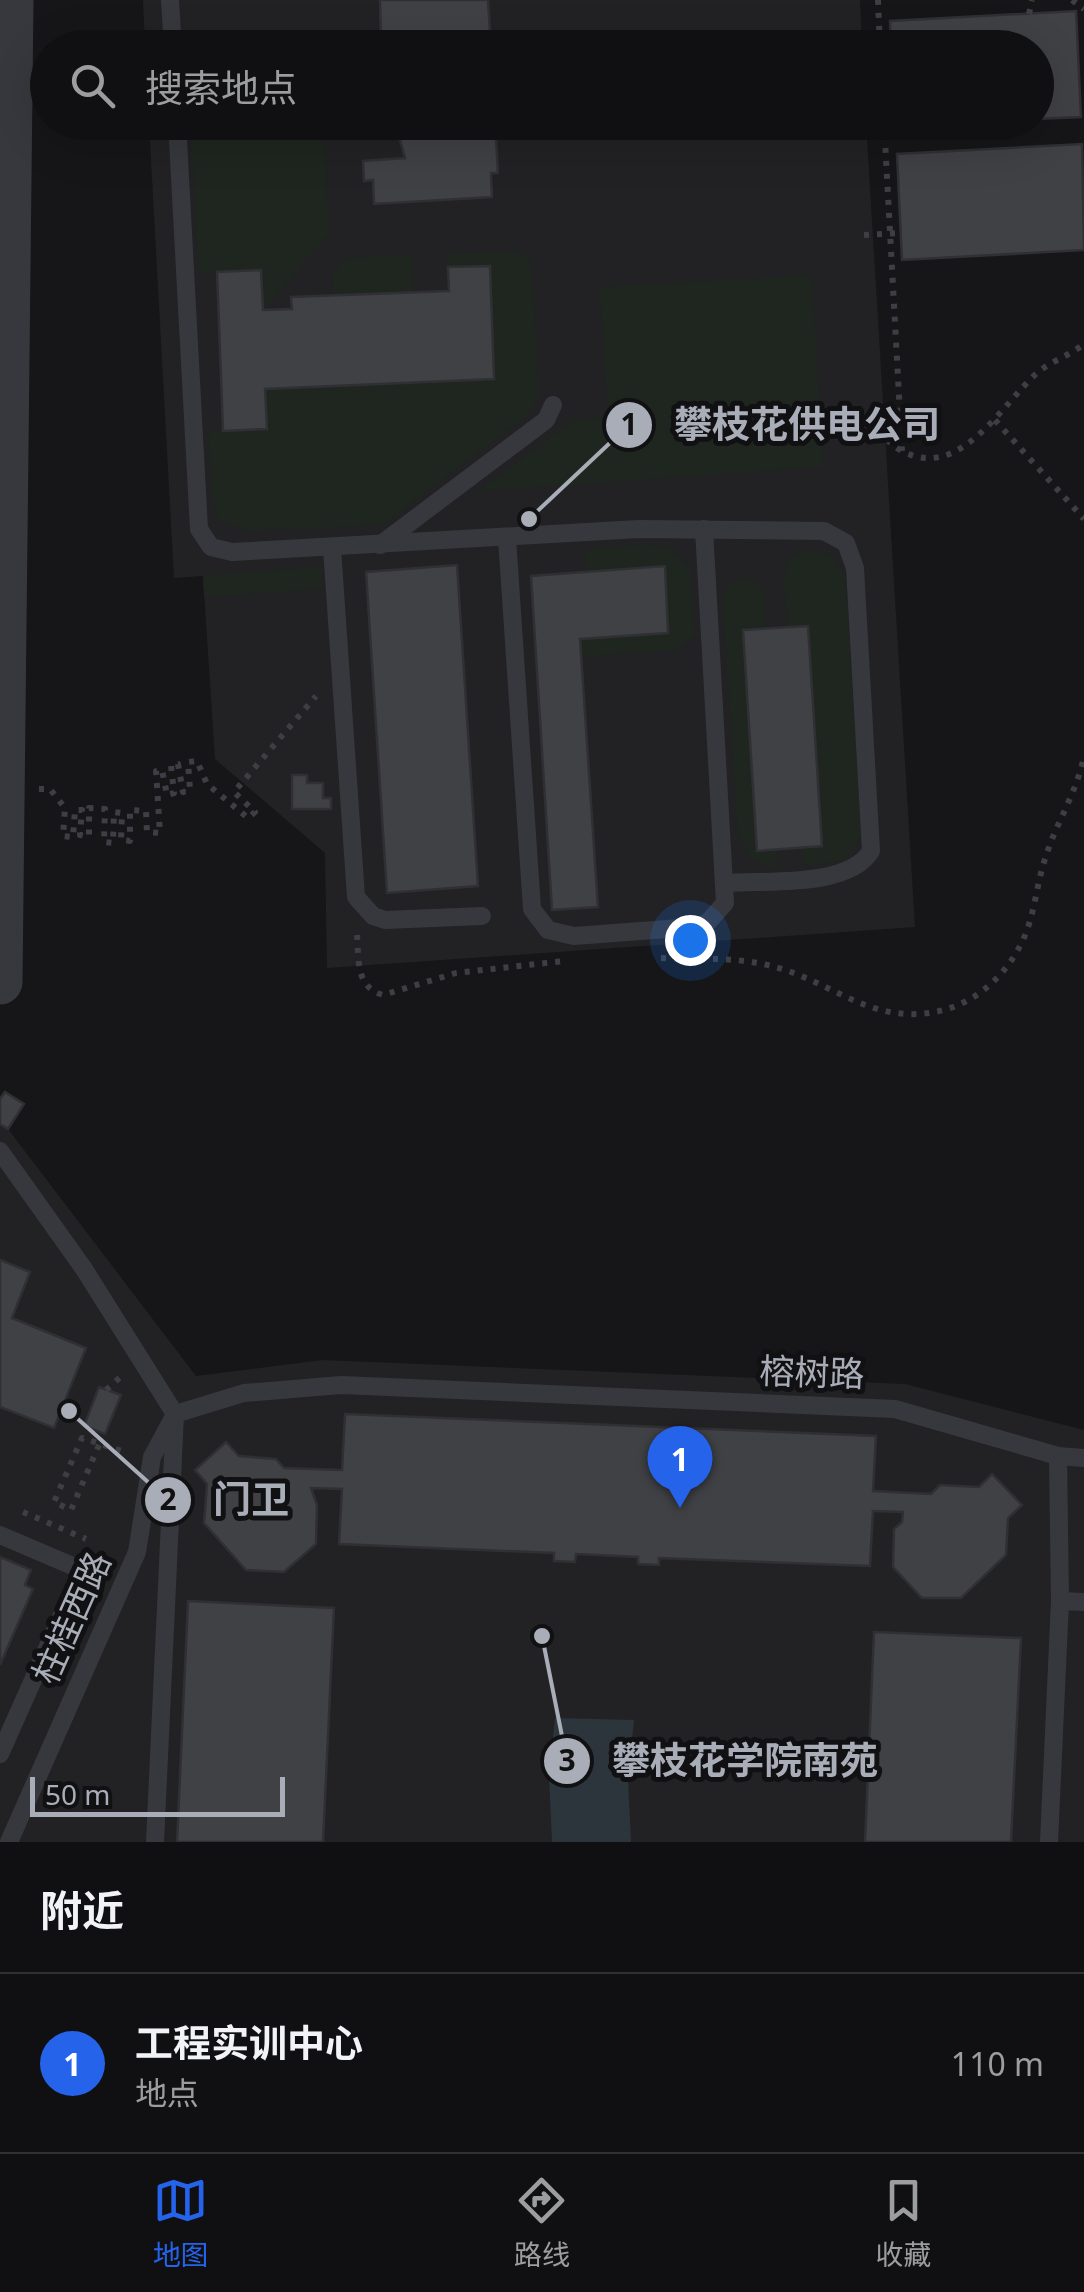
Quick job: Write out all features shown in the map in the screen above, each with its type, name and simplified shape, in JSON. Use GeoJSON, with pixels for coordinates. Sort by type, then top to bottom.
{"type":"FeatureCollection","features":[{"type":"Feature","properties":{"kind":"street"},"geometry":{"type":"LineString","coordinates":[[0,982],[12,0]]}},
{"type":"Feature","properties":{"kind":"lane"},"geometry":{"type":"LineString","coordinates":[[170,0],[172,30]]}},
{"type":"Feature","properties":{"kind":"lane"},"geometry":{"type":"LineString","coordinates":[[177,140],[199,529],[211,546],[232,552],[640,529],[824,530],[846,543],[856,568],[873,837],[864,862],[840,875],[726,883]]}},
{"type":"Feature","properties":{"kind":"lane"},"geometry":{"type":"LineString","coordinates":[[380,546],[546,420],[553,405]]}},
{"type":"Feature","properties":{"kind":"lane"},"geometry":{"type":"LineString","coordinates":[[507,538],[530,898],[538,920],[548,930],[574,936],[694,928],[717,914],[724,903],[726,883],[704,530]]}},
{"type":"Feature","properties":{"kind":"lane"},"geometry":{"type":"LineString","coordinates":[[332,548],[354,884],[363,908],[385,920],[482,916]]}},
{"type":"Feature","properties":{"kind":"lane"},"geometry":{"type":"LineString","coordinates":[[0,1151],[84,1269],[175,1414],[155,1842]]}},
{"type":"Feature","properties":{"kind":"lane","name":"榕树路"},"geometry":{"type":"LineString","coordinates":[[175,1414],[244,1394],[341,1385],[876,1408],[1058,1456],[1084,1458]]}},
{"type":"Feature","properties":{"kind":"lane","name":"柱桂西路"},"geometry":{"type":"LineString","coordinates":[[9,1842],[137,1552],[152,1457],[175,1414]]}},
{"type":"Feature","properties":{"kind":"lane"},"geometry":{"type":"LineString","coordinates":[[1049,1842],[1060,1601],[1058,1456]]}},
{"type":"Feature","properties":{"kind":"lane"},"geometry":{"type":"LineString","coordinates":[[0,1535],[82,1570],[0,1754]]}},
{"type":"Feature","properties":{"kind":"lane"},"geometry":{"type":"LineString","coordinates":[[1060,1601],[1084,1602]]}},
{"type":"Feature","properties":{"kind":"path"},"geometry":{"type":"LineString","coordinates":[[878,0],[879,30]]}},
{"type":"Feature","properties":{"kind":"path"},"geometry":{"type":"LineString","coordinates":[[1030,14],[1032,0]]}},
{"type":"Feature","properties":{"kind":"path"},"geometry":{"type":"LineString","coordinates":[[1072,0],[1084,9]]}},
{"type":"Feature","properties":{"kind":"path"},"geometry":{"type":"LineString","coordinates":[[885,140],[902,451]]}},
{"type":"Feature","properties":{"kind":"path"},"geometry":{"type":"LineString","coordinates":[[864,235],[900,233]]}},
{"type":"Feature","properties":{"kind":"path"},"geometry":{"type":"LineString","coordinates":[[874,417],[884,436],[902,451],[914,456],[942,456],[970,442],[1041,369],[1084,344]]}},
{"type":"Feature","properties":{"kind":"path"},"geometry":{"type":"LineString","coordinates":[[995,420],[1084,519]]}},
{"type":"Feature","properties":{"kind":"path"},"geometry":{"type":"LineString","coordinates":[[3,788],[50,789],[65,808],[64,836],[73,837],[74,810],[82,810],[80,834],[89,836],[89,808],[105,809],[104,842],[113,843],[114,812],[122,813],[121,840],[130,840],[130,810],[146,811],[148,832],[160,833],[156,770],[162,770],[167,795],[174,793],[171,765],[178,764],[183,792],[190,790],[188,762],[197,760],[207,784],[248,818],[255,812],[234,792],[330,680],[340,680]]}},
{"type":"Feature","properties":{"kind":"path"},"geometry":{"type":"LineString","coordinates":[[641,956],[750,960],[798,974],[874,1008],[908,1016],[954,1009],[981,991],[1021,945],[1045,858],[1076,786],[1084,756]]}},
{"type":"Feature","properties":{"kind":"path"},"geometry":{"type":"LineString","coordinates":[[354,884],[361,978],[374,992],[394,994],[456,973],[495,966],[568,961]]}},
{"type":"Feature","properties":{"kind":"path"},"geometry":{"type":"LineString","coordinates":[[99,1445],[71,1510],[54,1502],[82,1438],[117,1450]]}},
{"type":"Feature","properties":{"kind":"path"},"geometry":{"type":"LineString","coordinates":[[55,1523],[63,1506]]}},
{"type":"Feature","properties":{"kind":"path"},"geometry":{"type":"LineString","coordinates":[[23,1512],[86,1539]]}},
{"type":"Feature","properties":{"kind":"shaded area"},"geometry":{"type":"Polygon","coordinates":[[[143,0],[860,0],[861,30],[144,30],[143,0]]]}},
{"type":"Feature","properties":{"kind":"shaded area"},"geometry":{"type":"Polygon","coordinates":[[[150,140],[867,140],[915,927],[327,968],[325,853],[215,759],[203,576],[174,578],[150,140]]]}},
{"type":"Feature","properties":{"kind":"shaded area"},"geometry":{"type":"Polygon","coordinates":[[[192,140],[325,140],[329,234],[263,310],[261,270],[199,273],[192,140]]]}},
{"type":"Feature","properties":{"kind":"shaded area"},"geometry":{"type":"Polygon","coordinates":[[[517,251],[527,257],[532,268],[539,396],[530,413],[383,525],[245,531],[218,519],[212,500],[208,431],[266,429],[265,389],[493,379],[490,266],[448,267],[447,254],[517,251]]]}},
{"type":"Feature","properties":{"kind":"shaded area"},"geometry":{"type":"Polygon","coordinates":[[[413,255],[414,292],[334,296],[333,273],[346,258],[413,255]]]}},
{"type":"Feature","properties":{"kind":"shaded area"},"geometry":{"type":"Polygon","coordinates":[[[812,275],[823,467],[479,491],[574,420],[608,417],[600,287],[812,275]]]}},
{"type":"Feature","properties":{"kind":"shaded area"},"geometry":{"type":"Polygon","coordinates":[[[647,544],[667,548],[690,569],[695,635],[676,650],[581,657],[580,639],[668,632],[664,566],[586,572],[586,552],[591,549],[647,544]]]}},
{"type":"Feature","properties":{"kind":"shaded area"},"geometry":{"type":"Polygon","coordinates":[[[806,549],[829,554],[845,574],[862,834],[845,860],[810,866],[804,863],[802,847],[822,845],[808,627],[787,627],[784,574],[788,559],[806,549]]]}},
{"type":"Feature","properties":{"kind":"shaded area"},"geometry":{"type":"Polygon","coordinates":[[[322,567],[323,589],[204,597],[203,575],[322,567]]]}},
{"type":"Feature","properties":{"kind":"shaded area"},"geometry":{"type":"Polygon","coordinates":[[[743,577],[755,581],[763,591],[780,849],[774,869],[751,858],[738,836],[723,602],[726,588],[743,577]]]}},
{"type":"Feature","properties":{"kind":"shaded area"},"geometry":{"type":"Polygon","coordinates":[[[5,1092],[24,1104],[8,1129],[196,1376],[322,1360],[905,1384],[1084,1430],[1084,1842],[0,1842],[0,1099],[5,1092]]]}},
{"type":"Feature","properties":{"kind":"shaded area"},"geometry":{"type":"Polygon","coordinates":[[[555,1718],[634,1720],[628,1779],[631,1842],[552,1842],[549,1777],[555,1718]]]}},
{"type":"Feature","properties":{"kind":"building"},"geometry":{"type":"Polygon","coordinates":[[[380,0],[488,0],[490,30],[381,30],[380,0]]]}},
{"type":"Feature","properties":{"kind":"building"},"geometry":{"type":"Polygon","coordinates":[[[1076,11],[1081,117],[1054,118],[1054,30],[890,30],[890,21],[1076,11]]]}},
{"type":"Feature","properties":{"kind":"building"},"geometry":{"type":"Polygon","coordinates":[[[400,140],[496,140],[498,173],[491,173],[492,197],[374,204],[373,180],[364,181],[363,161],[405,158],[400,140]]]}},
{"type":"Feature","properties":{"kind":"building"},"geometry":{"type":"Polygon","coordinates":[[[1082,144],[1084,250],[902,260],[897,154],[1082,144]]]}},
{"type":"Feature","properties":{"kind":"building"},"geometry":{"type":"Polygon","coordinates":[[[490,266],[494,379],[265,389],[267,429],[223,431],[217,272],[261,270],[263,310],[292,309],[291,297],[449,291],[448,267],[490,266]]]}},
{"type":"Feature","properties":{"kind":"building"},"geometry":{"type":"Polygon","coordinates":[[[457,565],[478,886],[387,893],[366,572],[457,565]]]}},
{"type":"Feature","properties":{"kind":"building"},"geometry":{"type":"Polygon","coordinates":[[[665,566],[668,633],[580,639],[598,907],[552,910],[531,576],[665,566]]]}},
{"type":"Feature","properties":{"kind":"building"},"geometry":{"type":"Polygon","coordinates":[[[808,626],[822,846],[757,851],[743,630],[808,626]]]}},
{"type":"Feature","properties":{"kind":"building"},"geometry":{"type":"Polygon","coordinates":[[[292,775],[307,775],[307,783],[323,783],[323,798],[331,798],[331,809],[292,809],[292,775]]]}},
{"type":"Feature","properties":{"kind":"building"},"geometry":{"type":"Polygon","coordinates":[[[5,1092],[24,1104],[8,1129],[0,1124],[0,1099],[5,1092]]]}},
{"type":"Feature","properties":{"kind":"building"},"geometry":{"type":"Polygon","coordinates":[[[0,1260],[30,1272],[12,1318],[86,1348],[54,1428],[0,1407],[0,1260]]]}},
{"type":"Feature","properties":{"kind":"building"},"geometry":{"type":"Polygon","coordinates":[[[99,1387],[121,1395],[105,1434],[84,1426],[99,1387]]]}},
{"type":"Feature","properties":{"kind":"building"},"geometry":{"type":"Polygon","coordinates":[[[345,1414],[876,1436],[873,1491],[931,1494],[940,1485],[979,1487],[992,1474],[1022,1505],[1008,1518],[1006,1555],[961,1598],[922,1598],[893,1567],[894,1529],[902,1522],[903,1512],[873,1511],[870,1566],[659,1558],[659,1565],[638,1564],[638,1557],[576,1554],[575,1562],[554,1561],[554,1553],[339,1544],[342,1489],[311,1488],[317,1505],[316,1544],[284,1572],[246,1570],[204,1523],[207,1484],[195,1470],[226,1442],[239,1456],[276,1459],[284,1468],[342,1470],[345,1414]]]}},
{"type":"Feature","properties":{"kind":"building"},"geometry":{"type":"Polygon","coordinates":[[[0,1557],[31,1570],[25,1585],[33,1589],[0,1665],[0,1557]]]}},
{"type":"Feature","properties":{"kind":"building"},"geometry":{"type":"Polygon","coordinates":[[[188,1601],[334,1608],[323,1842],[177,1842],[188,1601]]]}},
{"type":"Feature","properties":{"kind":"building"},"geometry":{"type":"Polygon","coordinates":[[[874,1632],[1021,1638],[1011,1842],[865,1842],[874,1632]]]}},
{"type":"Feature","properties":{"kind":"place","name":"攀枝花供电公司"},"geometry":{"type":"Point","coordinates":[529,519]}},
{"type":"Feature","properties":{"kind":"place","name":"门卫"},"geometry":{"type":"Point","coordinates":[69,1411]}},
{"type":"Feature","properties":{"kind":"place","name":"工程实训中心"},"geometry":{"type":"Point","coordinates":[680,1508]}},
{"type":"Feature","properties":{"kind":"place","name":"攀枝花学院南苑"},"geometry":{"type":"Point","coordinates":[542,1636]}}]}
